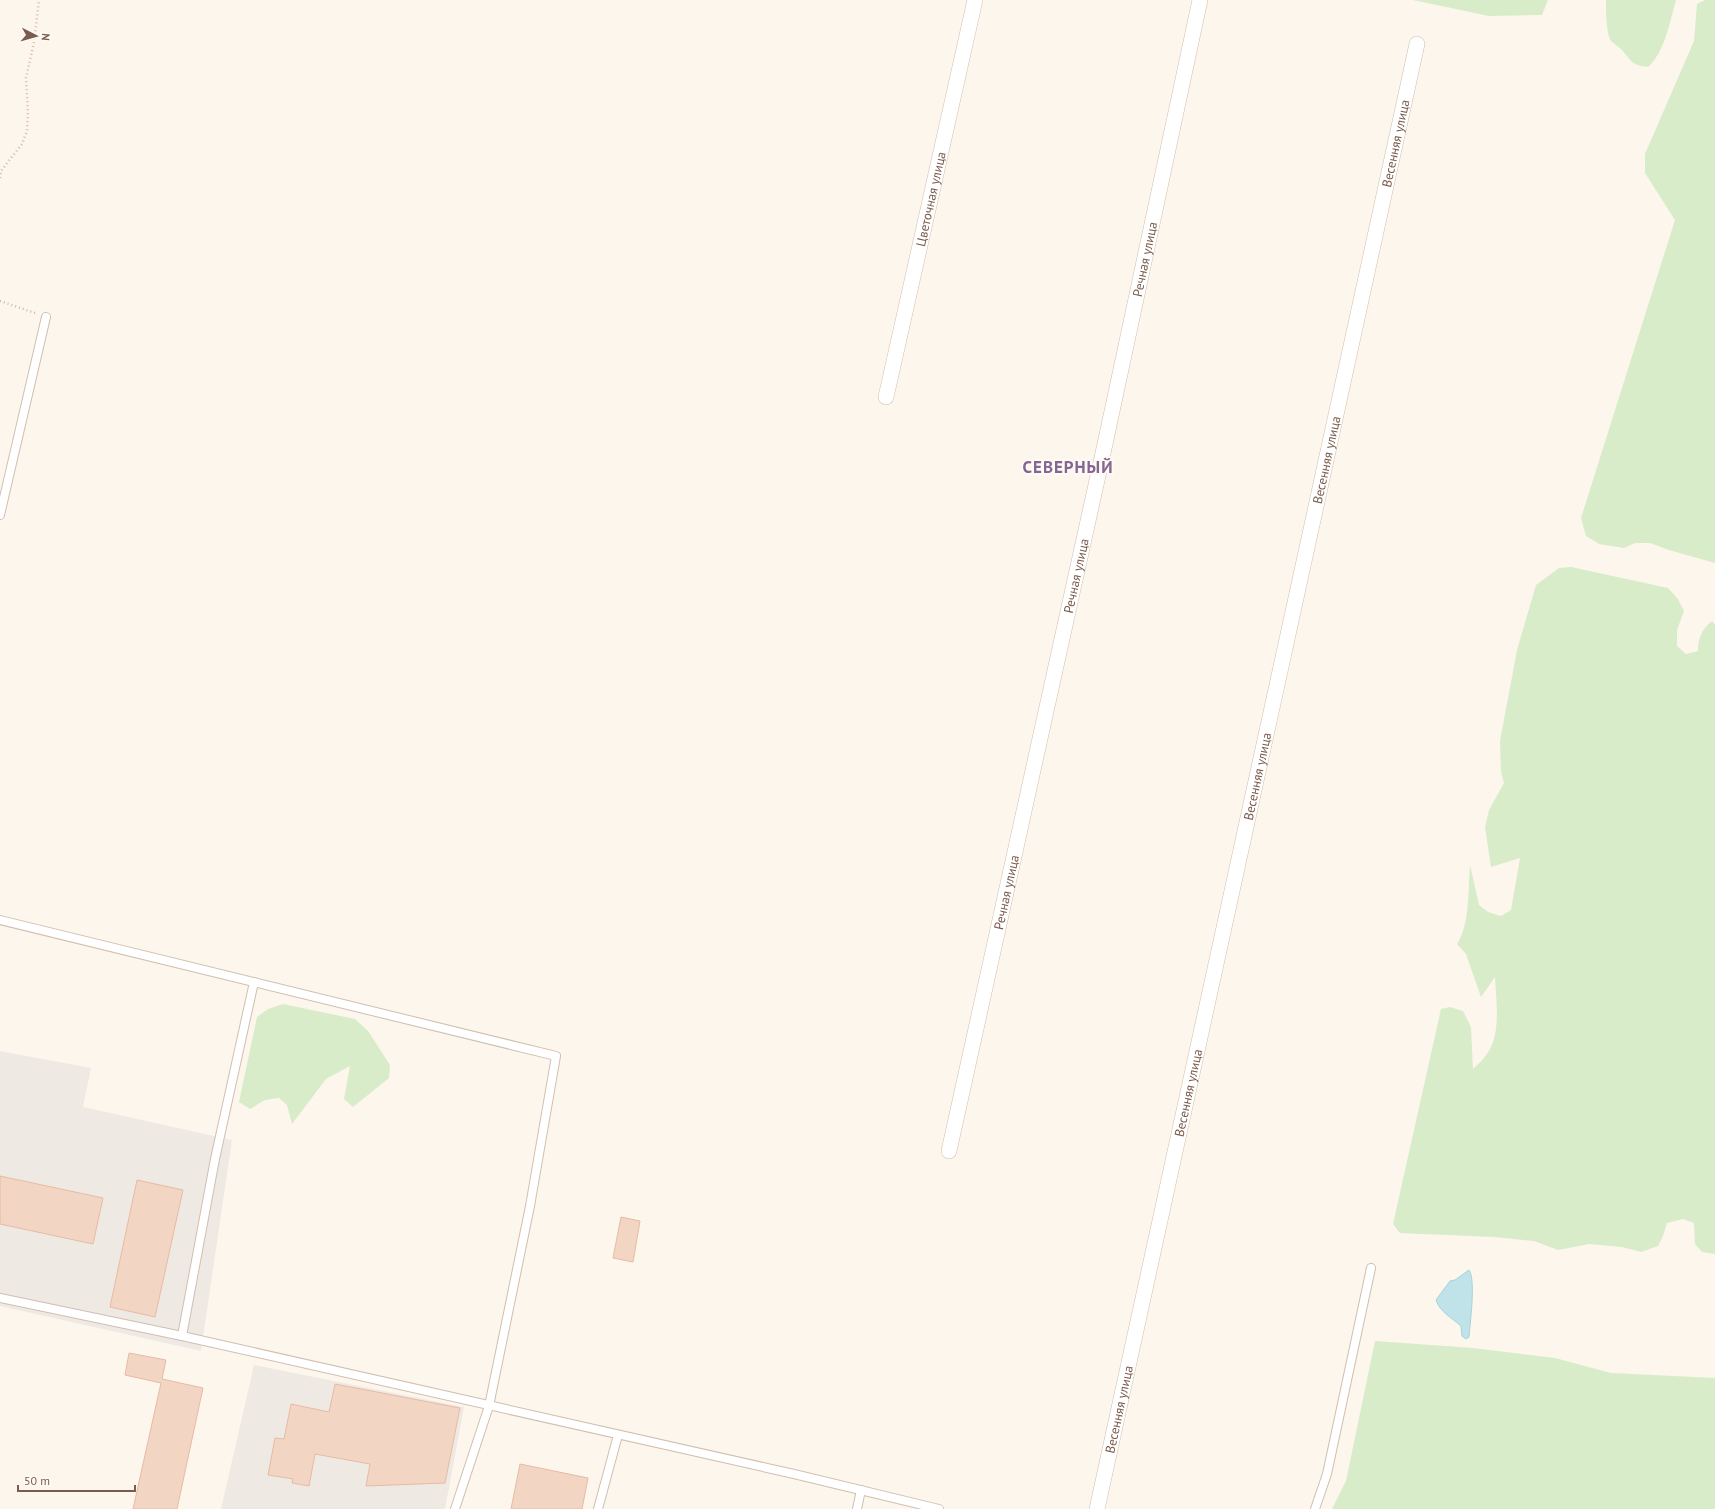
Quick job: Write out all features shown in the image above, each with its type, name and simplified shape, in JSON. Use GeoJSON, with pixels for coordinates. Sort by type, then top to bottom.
{"type":"FeatureCollection","features":[{"type":"Feature","properties":{"kind":"street","name":"Цветочная улица"},"geometry":{"type":"LineString","coordinates":[[886,397],[975,0]]}},
{"type":"Feature","properties":{"kind":"street","name":"Речная улица"},"geometry":{"type":"LineString","coordinates":[[949,1151],[1107,436],[1200,0]]}},
{"type":"Feature","properties":{"kind":"street","name":"Весенняя улица"},"geometry":{"type":"LineString","coordinates":[[1097,1509],[1418,44]]}},
{"type":"Feature","properties":{"kind":"lane"},"geometry":{"type":"LineString","coordinates":[[0,516],[46,317]]}},
{"type":"Feature","properties":{"kind":"lane"},"geometry":{"type":"LineString","coordinates":[[0,920],[556,1056],[530,1206],[489,1406],[455,1509]]}},
{"type":"Feature","properties":{"kind":"lane"},"geometry":{"type":"LineString","coordinates":[[182,1336],[215,1159],[254,982]]}},
{"type":"Feature","properties":{"kind":"lane"},"geometry":{"type":"LineString","coordinates":[[1315,1509],[1327,1474],[1371,1268]]}},
{"type":"Feature","properties":{"kind":"lane"},"geometry":{"type":"LineString","coordinates":[[0,1298],[182,1336],[794,1474],[938,1509]]}},
{"type":"Feature","properties":{"kind":"lane"},"geometry":{"type":"LineString","coordinates":[[598,1509],[618,1435]]}},
{"type":"Feature","properties":{"kind":"lane"},"geometry":{"type":"LineString","coordinates":[[857,1509],[861,1490]]}},
{"type":"Feature","properties":{"kind":"path"},"geometry":{"type":"LineString","coordinates":[[0,178],[1,171],[22,144],[27,131],[28,113],[26,78],[34,42],[39,0]]}},
{"type":"Feature","properties":{"kind":"path"},"geometry":{"type":"LineString","coordinates":[[0,301],[46,317]]}},
{"type":"Feature","properties":{"kind":"shaded area"},"geometry":{"type":"Polygon","coordinates":[[[0,1051],[91,1068],[83,1107],[232,1140],[201,1351],[0,1306],[0,1051]]]}},
{"type":"Feature","properties":{"kind":"shaded area"},"geometry":{"type":"Polygon","coordinates":[[[254,1365],[464,1407],[445,1509],[221,1509],[254,1365]]]}},
{"type":"Feature","properties":{"kind":"green space"},"geometry":{"type":"Polygon","coordinates":[[[1413,0],[1548,0],[1542,15],[1489,16],[1413,0]]]}},
{"type":"Feature","properties":{"kind":"green space"},"geometry":{"type":"Polygon","coordinates":[[[1606,0],[1676,0],[1663,45],[1654,61],[1648,67],[1634,64],[1621,49],[1611,41],[1607,27],[1606,0]]]}},
{"type":"Feature","properties":{"kind":"green space"},"geometry":{"type":"Polygon","coordinates":[[[1705,0],[1715,0],[1715,563],[1650,543],[1635,543],[1624,548],[1599,544],[1586,536],[1581,518],[1675,220],[1645,173],[1645,154],[1694,41],[1697,4],[1705,0]]]}},
{"type":"Feature","properties":{"kind":"green space"},"geometry":{"type":"Polygon","coordinates":[[[1571,567],[1668,588],[1678,599],[1684,611],[1677,630],[1677,646],[1686,654],[1698,651],[1700,638],[1703,631],[1712,621],[1715,625],[1715,1254],[1702,1252],[1695,1244],[1694,1223],[1683,1219],[1667,1223],[1658,1246],[1641,1252],[1622,1247],[1589,1244],[1558,1250],[1534,1241],[1494,1237],[1400,1233],[1393,1224],[1441,1009],[1450,1007],[1463,1011],[1471,1027],[1473,1069],[1481,1061],[1492,1045],[1497,1020],[1495,977],[1481,997],[1466,954],[1457,944],[1464,927],[1466,917],[1470,865],[1479,905],[1488,912],[1501,916],[1511,910],[1520,858],[1491,867],[1485,827],[1489,810],[1504,783],[1501,772],[1500,741],[1517,650],[1536,585],[1559,568],[1571,567]]]}},
{"type":"Feature","properties":{"kind":"green space"},"geometry":{"type":"Polygon","coordinates":[[[283,1004],[355,1019],[368,1031],[390,1065],[389,1078],[353,1107],[344,1099],[350,1066],[326,1079],[292,1124],[287,1105],[279,1098],[265,1100],[250,1109],[239,1102],[257,1017],[268,1009],[283,1004]]]}},
{"type":"Feature","properties":{"kind":"green space"},"geometry":{"type":"Polygon","coordinates":[[[1375,1341],[1473,1348],[1555,1358],[1611,1373],[1715,1378],[1715,1509],[1332,1509],[1346,1481],[1375,1341]]]}},
{"type":"Feature","properties":{"kind":"water"},"geometry":{"type":"Polygon","coordinates":[[[1469,1270],[1472,1283],[1472,1302],[1469,1337],[1466,1339],[1462,1336],[1461,1326],[1440,1308],[1436,1300],[1450,1281],[1455,1280],[1469,1270]]]}},
{"type":"Feature","properties":{"kind":"building"},"geometry":{"type":"Polygon","coordinates":[[[0,1176],[103,1198],[93,1244],[0,1224],[0,1176]]]}},
{"type":"Feature","properties":{"kind":"building"},"geometry":{"type":"Polygon","coordinates":[[[137,1180],[183,1190],[155,1317],[110,1307],[137,1180]]]}},
{"type":"Feature","properties":{"kind":"building"},"geometry":{"type":"Polygon","coordinates":[[[621,1217],[640,1221],[633,1262],[613,1258],[621,1217]]]}},
{"type":"Feature","properties":{"kind":"building"},"geometry":{"type":"Polygon","coordinates":[[[129,1353],[166,1360],[162,1379],[203,1388],[177,1509],[133,1509],[161,1383],[125,1375],[129,1353]]]}},
{"type":"Feature","properties":{"kind":"building"},"geometry":{"type":"Polygon","coordinates":[[[335,1384],[460,1408],[445,1483],[366,1486],[370,1464],[315,1454],[309,1486],[292,1483],[293,1479],[268,1475],[275,1438],[284,1439],[291,1404],[329,1412],[335,1384]]]}},
{"type":"Feature","properties":{"kind":"building"},"geometry":{"type":"Polygon","coordinates":[[[520,1464],[588,1478],[582,1509],[511,1509],[520,1464]]]}},
{"type":"Feature","properties":{"kind":"district","name":"СЕВЕРНЫЙ"},"geometry":{"type":"Point","coordinates":[1068,467]}}]}
